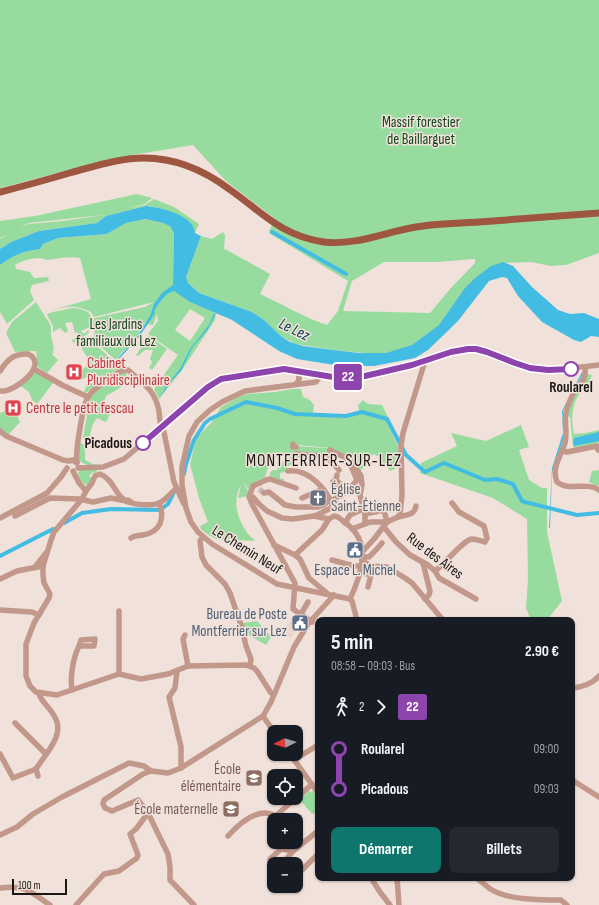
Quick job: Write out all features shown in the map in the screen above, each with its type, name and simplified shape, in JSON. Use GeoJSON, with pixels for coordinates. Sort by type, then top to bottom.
{"type":"FeatureCollection","features":[{"type":"Feature","properties":{"kind":"main road"},"geometry":{"type":"LineString","coordinates":[[0,192],[123,160],[144,158],[159,160],[185,165],[214,179],[232,191],[276,226],[294,235],[312,240],[333,243],[353,242],[422,226],[599,213]]}},
{"type":"Feature","properties":{"kind":"street"},"geometry":{"type":"LineString","coordinates":[[0,431],[3,436],[72,465],[104,467],[117,463],[129,455],[208,387],[219,380],[280,369],[296,370],[333,377],[353,378],[370,376],[425,361],[451,352],[472,349],[487,352],[515,363],[536,369],[558,370],[599,366]]}},
{"type":"Feature","properties":{"kind":"street"},"geometry":{"type":"LineString","coordinates":[[0,372],[3,366],[15,355],[30,354],[36,363],[34,369],[19,385],[4,392],[0,391]]}},
{"type":"Feature","properties":{"kind":"street"},"geometry":{"type":"LineString","coordinates":[[398,517],[400,514],[402,495],[401,446],[403,433],[425,361]]}},
{"type":"Feature","properties":{"kind":"street"},"geometry":{"type":"LineString","coordinates":[[585,367],[584,380],[574,393],[566,411],[566,434],[562,451],[555,469],[555,475],[557,482],[564,486],[591,486],[599,490]]}},
{"type":"Feature","properties":{"kind":"street"},"geometry":{"type":"LineString","coordinates":[[34,369],[62,385],[88,397]]}},
{"type":"Feature","properties":{"kind":"street"},"geometry":{"type":"LineString","coordinates":[[0,518],[47,493],[67,472],[72,465],[76,452],[84,405],[88,397],[100,384],[120,372],[128,370],[154,394],[176,489],[186,508]]}},
{"type":"Feature","properties":{"kind":"street"},"geometry":{"type":"LineString","coordinates":[[296,370],[299,373],[296,384]]}},
{"type":"Feature","properties":{"kind":"street"},"geometry":{"type":"LineString","coordinates":[[316,382],[320,375]]}},
{"type":"Feature","properties":{"kind":"street","name":"Le Chemin Neuf"},"geometry":{"type":"LineString","coordinates":[[308,382],[320,375]]}},
{"type":"Feature","properties":{"kind":"street","name":"Le Chemin Neuf"},"geometry":{"type":"LineString","coordinates":[[333,377],[316,382],[242,392],[215,406],[200,418],[189,436],[183,461],[182,482],[186,508],[194,527],[212,544],[272,582],[331,595],[350,597]]}},
{"type":"Feature","properties":{"kind":"street"},"geometry":{"type":"LineString","coordinates":[[562,451],[567,452],[597,446],[598,450]]}},
{"type":"Feature","properties":{"kind":"street"},"geometry":{"type":"LineString","coordinates":[[348,491],[336,480],[338,470],[330,450],[342,455],[361,476],[362,485],[360,495],[364,511],[365,524]]}},
{"type":"Feature","properties":{"kind":"street"},"geometry":{"type":"LineString","coordinates":[[296,454],[325,456],[338,470]]}},
{"type":"Feature","properties":{"kind":"street"},"geometry":{"type":"LineString","coordinates":[[72,465],[76,478],[86,491]]}},
{"type":"Feature","properties":{"kind":"street"},"geometry":{"type":"LineString","coordinates":[[338,470],[353,466]]}},
{"type":"Feature","properties":{"kind":"street"},"geometry":{"type":"LineString","coordinates":[[264,493],[269,492],[285,505],[296,507],[318,507],[331,502],[348,491],[357,480],[353,466]]}},
{"type":"Feature","properties":{"kind":"street"},"geometry":{"type":"LineString","coordinates":[[288,471],[304,473],[314,479],[323,489],[331,502]]}},
{"type":"Feature","properties":{"kind":"street"},"geometry":{"type":"LineString","coordinates":[[129,501],[119,494],[109,480],[101,474],[96,475],[82,499],[54,532],[43,566],[44,583],[50,596],[28,636],[25,648],[27,681],[33,690],[41,693],[57,695],[119,674],[141,678],[168,674],[188,666],[239,665],[250,666],[257,671],[271,692],[274,694]]}},
{"type":"Feature","properties":{"kind":"street"},"geometry":{"type":"LineString","coordinates":[[250,496],[256,487],[270,479],[296,488]]}},
{"type":"Feature","properties":{"kind":"street"},"geometry":{"type":"LineString","coordinates":[[332,482],[341,496]]}},
{"type":"Feature","properties":{"kind":"street"},"geometry":{"type":"LineString","coordinates":[[15,516],[50,498],[82,499],[92,502],[111,498],[153,505],[159,503],[176,489]]}},
{"type":"Feature","properties":{"kind":"street"},"geometry":{"type":"LineString","coordinates":[[302,498],[323,489]]}},
{"type":"Feature","properties":{"kind":"street"},"geometry":{"type":"LineString","coordinates":[[250,496],[253,497],[267,511],[280,518],[293,519],[314,516],[330,519]]}},
{"type":"Feature","properties":{"kind":"street"},"geometry":{"type":"LineString","coordinates":[[250,496],[255,512],[294,581],[295,588],[293,609],[312,622]]}},
{"type":"Feature","properties":{"kind":"street"},"geometry":{"type":"LineString","coordinates":[[314,516],[331,502]]}},
{"type":"Feature","properties":{"kind":"street"},"geometry":{"type":"LineString","coordinates":[[131,538],[148,533],[158,527],[162,518],[159,503]]}},
{"type":"Feature","properties":{"kind":"street"},"geometry":{"type":"LineString","coordinates":[[435,571],[442,566],[466,541],[473,539],[485,542],[487,538],[487,532],[484,526],[459,512],[452,503]]}},
{"type":"Feature","properties":{"kind":"street"},"geometry":{"type":"LineString","coordinates":[[356,617],[350,597],[357,583],[362,560],[386,524],[398,517],[413,513],[416,506]]}},
{"type":"Feature","properties":{"kind":"street","name":"Rue des Aires"},"geometry":{"type":"LineString","coordinates":[[364,511],[384,510],[386,524],[407,553],[428,565],[435,571],[439,578],[476,599]]}},
{"type":"Feature","properties":{"kind":"street"},"geometry":{"type":"LineString","coordinates":[[345,523],[350,515],[364,511]]}},
{"type":"Feature","properties":{"kind":"street"},"geometry":{"type":"LineString","coordinates":[[295,555],[322,530],[330,519],[336,516],[357,534],[362,560],[371,575],[368,587]]}},
{"type":"Feature","properties":{"kind":"street"},"geometry":{"type":"LineString","coordinates":[[352,529],[375,522],[386,524]]}},
{"type":"Feature","properties":{"kind":"street"},"geometry":{"type":"LineString","coordinates":[[203,537],[200,540],[202,557],[206,566],[225,584],[230,593],[251,659],[250,666]]}},
{"type":"Feature","properties":{"kind":"street"},"geometry":{"type":"LineString","coordinates":[[332,560],[354,566],[369,557],[382,543]]}},
{"type":"Feature","properties":{"kind":"street"},"geometry":{"type":"LineString","coordinates":[[274,545],[300,559],[309,578],[331,595],[316,617]]}},
{"type":"Feature","properties":{"kind":"street"},"geometry":{"type":"LineString","coordinates":[[35,567],[47,552]]}},
{"type":"Feature","properties":{"kind":"street"},"geometry":{"type":"LineString","coordinates":[[362,560],[370,566],[386,567],[394,570],[412,583],[441,617]]}},
{"type":"Feature","properties":{"kind":"street"},"geometry":{"type":"LineString","coordinates":[[423,563],[430,591],[425,600]]}},
{"type":"Feature","properties":{"kind":"street"},"geometry":{"type":"LineString","coordinates":[[0,580],[16,571],[43,566]]}},
{"type":"Feature","properties":{"kind":"street"},"geometry":{"type":"LineString","coordinates":[[301,614],[308,602]]}},
{"type":"Feature","properties":{"kind":"street"},"geometry":{"type":"LineString","coordinates":[[0,610],[32,612],[39,615]]}},
{"type":"Feature","properties":{"kind":"street"},"geometry":{"type":"LineString","coordinates":[[119,611],[119,674]]}},
{"type":"Feature","properties":{"kind":"street"},"geometry":{"type":"LineString","coordinates":[[435,617],[438,613]]}},
{"type":"Feature","properties":{"kind":"street"},"geometry":{"type":"LineString","coordinates":[[194,905],[170,880],[168,854],[148,813],[138,800],[112,811],[105,808],[103,804],[104,800],[143,774],[151,771],[168,773],[181,768],[263,716],[294,647],[308,624],[315,618]]}},
{"type":"Feature","properties":{"kind":"street"},"geometry":{"type":"LineString","coordinates":[[185,635],[183,639],[188,666]]}},
{"type":"Feature","properties":{"kind":"street"},"geometry":{"type":"LineString","coordinates":[[72,690],[71,683],[75,654],[79,646]]}},
{"type":"Feature","properties":{"kind":"street"},"geometry":{"type":"LineString","coordinates":[[177,671],[175,688],[169,697],[181,747],[181,768]]}},
{"type":"Feature","properties":{"kind":"street"},"geometry":{"type":"LineString","coordinates":[[575,687],[591,683],[599,676]]}},
{"type":"Feature","properties":{"kind":"street"},"geometry":{"type":"LineString","coordinates":[[0,754],[13,778],[36,769],[57,737],[57,722],[50,709],[40,698],[41,693]]}},
{"type":"Feature","properties":{"kind":"street"},"geometry":{"type":"LineString","coordinates":[[263,716],[269,725]]}},
{"type":"Feature","properties":{"kind":"street"},"geometry":{"type":"LineString","coordinates":[[15,723],[46,754]]}},
{"type":"Feature","properties":{"kind":"street"},"geometry":{"type":"LineString","coordinates":[[303,754],[315,747]]}},
{"type":"Feature","properties":{"kind":"street"},"geometry":{"type":"LineString","coordinates":[[295,761],[315,788]]}},
{"type":"Feature","properties":{"kind":"street"},"geometry":{"type":"LineString","coordinates":[[0,834],[17,827],[33,814],[62,797],[129,763],[144,766],[151,771]]}},
{"type":"Feature","properties":{"kind":"street"},"geometry":{"type":"LineString","coordinates":[[36,769],[38,776]]}},
{"type":"Feature","properties":{"kind":"street"},"geometry":{"type":"LineString","coordinates":[[575,782],[599,797]]}},
{"type":"Feature","properties":{"kind":"street"},"geometry":{"type":"LineString","coordinates":[[228,836],[253,816],[265,813],[277,815],[312,784]]}},
{"type":"Feature","properties":{"kind":"street"},"geometry":{"type":"LineString","coordinates":[[76,905],[104,874],[119,871],[137,858],[138,854],[130,834],[136,829],[148,813]]}},
{"type":"Feature","properties":{"kind":"street"},"geometry":{"type":"LineString","coordinates":[[288,857],[315,833]]}},
{"type":"Feature","properties":{"kind":"street"},"geometry":{"type":"LineString","coordinates":[[272,857],[282,848],[293,851]]}},
{"type":"Feature","properties":{"kind":"street"},"geometry":{"type":"LineString","coordinates":[[303,869],[315,857]]}},
{"type":"Feature","properties":{"kind":"street"},"geometry":{"type":"LineString","coordinates":[[373,881],[388,903],[399,904],[397,881]]}},
{"type":"Feature","properties":{"kind":"street"},"geometry":{"type":"LineString","coordinates":[[481,881],[493,890],[504,895],[545,900],[561,900],[567,905]]}},
{"type":"Feature","properties":{"kind":"street"},"geometry":{"type":"LineString","coordinates":[[0,888],[13,886],[24,888],[50,905]]}},
{"type":"Feature","properties":{"kind":"shaded area"},"geometry":{"type":"Polygon","coordinates":[[[291,620],[299,627],[291,638],[282,632],[291,620]]]}},
{"type":"Feature","properties":{"kind":"green space","name":"Massif forestier de Baillarguet"},"geometry":{"type":"Polygon","coordinates":[[[0,0],[599,0],[599,253],[566,265],[551,266],[531,262],[503,263],[421,344],[385,355],[333,350],[296,344],[282,337],[264,320],[252,312],[199,293],[188,283],[186,277],[201,236],[212,239],[223,232],[225,235],[224,250],[225,249],[270,274],[260,294],[318,322],[327,325],[338,311],[348,281],[269,233],[274,218],[226,181],[193,145],[120,157],[0,188],[0,0]],[[475,259],[437,262],[384,262],[352,281],[343,311],[430,313],[475,263],[475,259]]]}},
{"type":"Feature","properties":{"kind":"green space"},"geometry":{"type":"Polygon","coordinates":[[[137,194],[152,198],[145,204],[128,208],[145,205],[154,199],[174,207],[199,224],[195,233],[173,213],[155,207],[146,206],[106,216],[97,223],[39,231],[11,242],[0,249],[0,239],[10,233],[0,238],[0,221],[35,216],[137,194]],[[103,215],[29,223],[19,228],[29,224],[103,215]]]}},
{"type":"Feature","properties":{"kind":"green space","name":"Les Jardins familiaux du Lez"},"geometry":{"type":"Polygon","coordinates":[[[145,219],[170,225],[174,233],[173,285],[190,302],[216,313],[215,320],[182,370],[159,399],[154,389],[178,355],[148,334],[158,321],[157,314],[153,325],[146,324],[146,322],[131,344],[116,360],[95,342],[93,325],[95,318],[145,307],[154,302],[94,317],[91,312],[85,309],[74,307],[63,307],[45,312],[91,299],[80,258],[68,257],[48,260],[36,258],[20,262],[15,265],[16,269],[30,272],[34,278],[48,277],[49,281],[32,285],[30,291],[34,300],[7,324],[0,312],[0,265],[19,254],[40,249],[43,244],[58,238],[107,234],[126,223],[145,219]],[[190,309],[175,330],[190,341],[205,318],[190,309]]]}},
{"type":"Feature","properties":{"kind":"green space"},"geometry":{"type":"Polygon","coordinates":[[[36,302],[51,326],[51,336],[54,349],[52,350],[54,352],[52,354],[58,360],[47,373],[38,367],[36,351],[15,352],[6,333],[12,322],[36,302]]]}},
{"type":"Feature","properties":{"kind":"green space"},"geometry":{"type":"Polygon","coordinates":[[[72,308],[85,311],[91,315],[92,319],[90,327],[81,331],[84,334],[88,330],[89,332],[73,343],[72,340],[77,337],[78,332],[75,333],[72,322],[65,323],[68,331],[65,333],[60,328],[53,332],[53,326],[47,315],[49,313],[72,308]]]}},
{"type":"Feature","properties":{"kind":"green space"},"geometry":{"type":"Polygon","coordinates":[[[149,336],[167,349],[152,370],[149,368],[152,362],[150,359],[153,350],[145,350],[138,356],[136,355],[149,336]]]}},
{"type":"Feature","properties":{"kind":"green space"},"geometry":{"type":"Polygon","coordinates":[[[83,339],[90,340],[122,368],[102,379],[86,393],[84,392],[87,385],[90,383],[94,384],[98,375],[95,374],[94,378],[92,375],[80,380],[77,376],[90,362],[78,342],[83,339]]]}},
{"type":"Feature","properties":{"kind":"green space"},"geometry":{"type":"Polygon","coordinates":[[[125,371],[127,374],[120,388],[106,396],[102,407],[110,414],[106,422],[97,418],[93,424],[89,438],[83,438],[90,398],[102,385],[103,387],[113,381],[111,379],[125,371]]]}},
{"type":"Feature","properties":{"kind":"green space"},"geometry":{"type":"Polygon","coordinates":[[[34,373],[37,373],[53,383],[37,404],[32,400],[29,392],[21,386],[34,373]]]}},
{"type":"Feature","properties":{"kind":"green space"},"geometry":{"type":"Polygon","coordinates":[[[587,374],[592,375],[577,398],[572,413],[572,424],[574,434],[599,430],[599,443],[575,449],[573,446],[570,417],[567,416],[574,395],[583,385],[587,374]]]}},
{"type":"Feature","properties":{"kind":"green space"},"geometry":{"type":"Polygon","coordinates":[[[301,389],[303,397],[310,400],[314,405],[313,414],[346,415],[359,411],[358,405],[363,400],[368,404],[382,405],[388,417],[387,423],[398,446],[398,462],[395,469],[390,471],[379,457],[374,454],[369,458],[360,471],[331,448],[298,445],[296,446],[326,448],[330,450],[326,455],[299,456],[299,459],[287,467],[286,472],[280,473],[280,479],[283,478],[283,481],[270,476],[270,473],[273,470],[277,470],[278,467],[280,469],[283,461],[290,458],[291,455],[296,454],[283,454],[267,462],[269,467],[265,477],[250,485],[249,490],[243,482],[248,491],[247,496],[238,498],[241,485],[238,491],[236,503],[240,520],[247,532],[255,541],[216,539],[207,534],[201,529],[200,526],[208,522],[199,498],[190,464],[196,440],[211,423],[221,407],[235,399],[246,394],[301,389]]]}},
{"type":"Feature","properties":{"kind":"green space"},"geometry":{"type":"Polygon","coordinates":[[[5,411],[7,414],[15,411],[20,422],[8,435],[0,429],[0,413],[5,411]]]}},
{"type":"Feature","properties":{"kind":"green space"},"geometry":{"type":"Polygon","coordinates":[[[521,425],[529,447],[519,450],[529,480],[542,488],[547,488],[547,532],[562,601],[549,617],[530,617],[526,608],[528,579],[527,519],[493,498],[420,473],[421,463],[457,446],[451,433],[486,441],[521,425]]]}},
{"type":"Feature","properties":{"kind":"green space"},"geometry":{"type":"Polygon","coordinates":[[[80,443],[85,445],[85,460],[97,466],[87,465],[78,459],[80,443]]]}},
{"type":"Feature","properties":{"kind":"green space"},"geometry":{"type":"Polygon","coordinates":[[[98,469],[95,474],[93,472],[89,476],[92,478],[91,482],[87,485],[81,482],[78,473],[80,470],[98,469]]]}},
{"type":"Feature","properties":{"kind":"green space"},"geometry":{"type":"Polygon","coordinates":[[[599,470],[599,485],[597,486],[589,482],[592,471],[599,470]]]}},
{"type":"Feature","properties":{"kind":"green space"},"geometry":{"type":"Polygon","coordinates":[[[257,621],[271,637],[266,645],[247,634],[242,623],[257,621]]]}},
{"type":"Feature","properties":{"kind":"green space"},"geometry":{"type":"Polygon","coordinates":[[[309,791],[313,791],[315,794],[315,814],[314,813],[312,814],[303,803],[303,797],[309,791]]]}},
{"type":"Feature","properties":{"kind":"water"},"geometry":{"type":"Polygon","coordinates":[[[146,206],[165,210],[185,218],[193,226],[195,233],[201,236],[186,277],[188,283],[199,293],[252,312],[264,320],[282,337],[290,342],[303,346],[359,353],[386,353],[412,345],[439,325],[465,288],[474,279],[491,266],[503,262],[513,266],[532,287],[558,310],[570,314],[584,313],[599,319],[599,337],[591,336],[581,342],[574,340],[542,322],[518,296],[507,278],[502,277],[489,281],[458,321],[428,350],[415,358],[374,366],[341,366],[297,359],[279,351],[232,320],[190,302],[174,291],[167,294],[159,303],[155,309],[154,315],[139,337],[119,359],[118,358],[138,335],[150,316],[154,304],[162,293],[173,285],[174,233],[170,226],[145,219],[126,223],[107,234],[58,238],[43,244],[40,249],[19,254],[0,265],[0,249],[11,242],[39,231],[97,223],[106,216],[146,206]]]}},
{"type":"Feature","properties":{"kind":"water"},"geometry":{"type":"Polygon","coordinates":[[[214,313],[215,315],[208,329],[192,348],[181,371],[172,380],[159,399],[166,386],[180,369],[190,349],[209,325],[214,313]]]}},
{"type":"Feature","properties":{"kind":"water"},"geometry":{"type":"Polygon","coordinates":[[[583,372],[563,411],[563,433],[562,411],[583,372]]]}},
{"type":"Feature","properties":{"kind":"water"},"geometry":{"type":"Polygon","coordinates":[[[599,432],[599,441],[574,446],[574,438],[599,432]]]}},
{"type":"Feature","properties":{"kind":"water"},"geometry":{"type":"Polygon","coordinates":[[[563,433],[563,440],[552,473],[549,528],[552,468],[563,433]]]}},
{"type":"Feature","properties":{"kind":"waterway"},"geometry":{"type":"LineString","coordinates":[[272,232],[346,274]]}},
{"type":"Feature","properties":{"kind":"waterway"},"geometry":{"type":"LineString","coordinates":[[115,365],[119,368]]}},
{"type":"Feature","properties":{"kind":"waterway"},"geometry":{"type":"LineString","coordinates":[[184,474],[194,440],[205,423],[210,419],[246,402],[277,408],[295,414],[346,416],[362,412],[387,419],[406,455],[425,472],[444,463],[485,480],[497,479],[513,484],[522,501],[525,502],[577,515],[599,513]]}},
{"type":"Feature","properties":{"kind":"waterway"},"geometry":{"type":"LineString","coordinates":[[64,523],[82,513],[111,509],[160,510],[168,504],[174,492]]}},
{"type":"Feature","properties":{"kind":"waterway"},"geometry":{"type":"LineString","coordinates":[[0,556],[53,529]]}},
{"type":"Feature","properties":{"kind":"tunnel"},"geometry":{"type":"LineString","coordinates":[[259,489],[264,493]]}},
{"type":"Feature","properties":{"kind":"bus line","name":"22"},"geometry":{"type":"LineString","coordinates":[[143,443],[208,387],[221,379],[284,369],[333,377],[353,378],[374,375],[412,365],[451,352],[468,349],[476,349],[487,352],[530,368],[548,370],[571,369]]}},
{"type":"Feature","properties":{"kind":"place","name":"Roularel"},"geometry":{"type":"Point","coordinates":[571,369]}},
{"type":"Feature","properties":{"kind":"place","name":"Cabinet Pluridisciplinaire"},"geometry":{"type":"Point","coordinates":[74,372]}},
{"type":"Feature","properties":{"kind":"place","name":"Centre le petit fescau"},"geometry":{"type":"Point","coordinates":[13,408]}},
{"type":"Feature","properties":{"kind":"place","name":"Picadous"},"geometry":{"type":"Point","coordinates":[143,443]}},
{"type":"Feature","properties":{"kind":"place","name":"Église Saint-Étienne"},"geometry":{"type":"Point","coordinates":[318,498]}},
{"type":"Feature","properties":{"kind":"place","name":"Espace L. Michel"},"geometry":{"type":"Point","coordinates":[355,550]}},
{"type":"Feature","properties":{"kind":"place","name":"Bureau de Poste Montferrier sur Lez"},"geometry":{"type":"Point","coordinates":[300,623]}},
{"type":"Feature","properties":{"kind":"place","name":"École élémentaire"},"geometry":{"type":"Point","coordinates":[254,778]}},
{"type":"Feature","properties":{"kind":"place","name":"École maternelle"},"geometry":{"type":"Point","coordinates":[231,809]}},
{"type":"Feature","properties":{"kind":"district","name":"MONTFERRIER-SUR-LEZ"},"geometry":{"type":"Point","coordinates":[324,461]}},
{"type":"Feature","properties":{"kind":"water label","name":"Le Lez"},"geometry":{"type":"Point","coordinates":[294,330]}}]}
